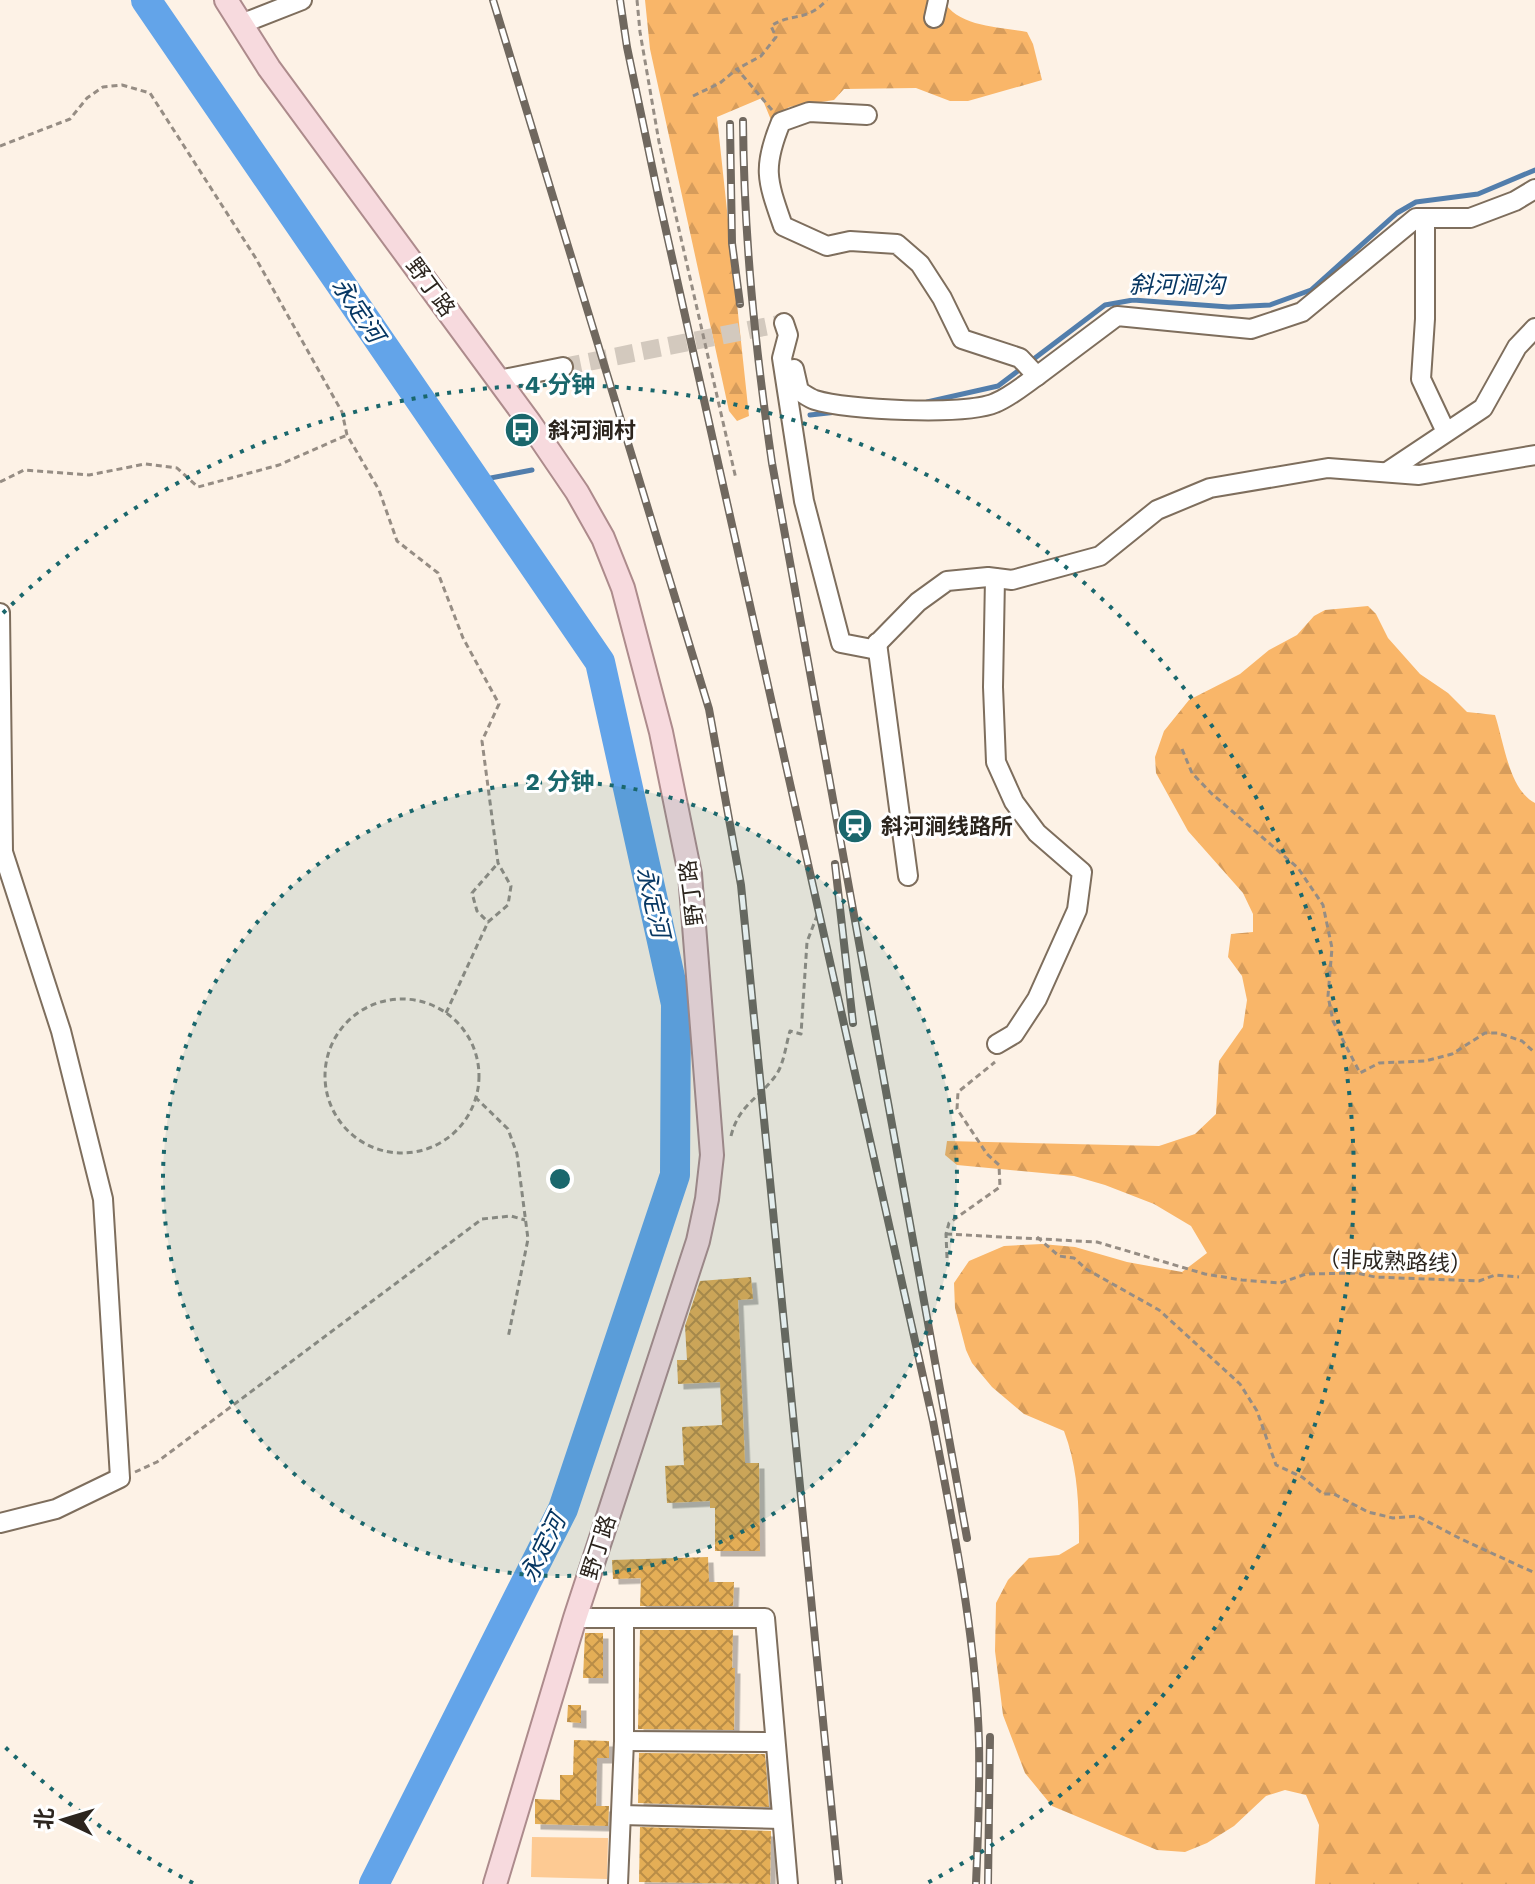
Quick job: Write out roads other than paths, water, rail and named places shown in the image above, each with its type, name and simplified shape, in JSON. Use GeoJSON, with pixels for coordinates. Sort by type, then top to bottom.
{"type":"FeatureCollection","features":[{"type":"Feature","properties":{"kind":"main road","name":"野丁路"},"geometry":{"type":"LineString","coordinates":[[226,0],[269,68],[499,380],[577,492],[603,538],[623,588],[661,732],[690,874],[712,1155],[707,1199],[698,1241],[575,1618],[495,1884]]}},
{"type":"Feature","properties":{"kind":"street"},"geometry":{"type":"LineString","coordinates":[[241,24],[302,0]]}},
{"type":"Feature","properties":{"kind":"street"},"geometry":{"type":"LineString","coordinates":[[867,115],[809,112],[781,122],[769,151],[769,184],[783,226],[827,246],[850,241],[897,244],[920,264],[942,298],[962,339],[1030,368]]}},
{"type":"Feature","properties":{"kind":"street"},"geometry":{"type":"LineString","coordinates":[[1535,189],[1515,201],[1470,218],[1416,218],[1302,312],[1251,329],[1117,316],[1030,368],[994,404],[968,408],[908,409],[812,399],[799,391],[786,329],[782,358],[804,501],[841,643],[872,649],[918,602],[947,581],[1012,580],[1100,556],[1157,510],[1210,488],[1328,468],[1419,475],[1535,455]]}},
{"type":"Feature","properties":{"kind":"street"},"geometry":{"type":"LineString","coordinates":[[1425,218],[1425,319],[1421,379],[1446,432]]}},
{"type":"Feature","properties":{"kind":"street"},"geometry":{"type":"LineString","coordinates":[[1387,472],[1483,408],[1517,347],[1535,328]]}},
{"type":"Feature","properties":{"kind":"street"},"geometry":{"type":"LineString","coordinates":[[499,380],[563,367]]}},
{"type":"Feature","properties":{"kind":"street"},"geometry":{"type":"LineString","coordinates":[[995,578],[993,687],[996,762],[1014,802],[1037,833],[1082,872],[1077,910],[1037,999],[1014,1034],[997,1044]]}},
{"type":"Feature","properties":{"kind":"street"},"geometry":{"type":"LineString","coordinates":[[0,613],[3,852],[61,1031],[103,1199],[120,1478],[56,1509],[0,1523]]}},
{"type":"Feature","properties":{"kind":"street"},"geometry":{"type":"LineString","coordinates":[[877,643],[908,876]]}},
{"type":"Feature","properties":{"kind":"street"},"geometry":{"type":"LineString","coordinates":[[575,1618],[765,1618],[788,1884]]}},
{"type":"Feature","properties":{"kind":"street"},"geometry":{"type":"LineString","coordinates":[[618,1884],[624,1741],[624,1618]]}},
{"type":"Feature","properties":{"kind":"street"},"geometry":{"type":"LineString","coordinates":[[624,1741],[775,1742]]}},
{"type":"Feature","properties":{"kind":"street"},"geometry":{"type":"LineString","coordinates":[[621,1815],[782,1819]]}},
{"type":"Feature","properties":{"kind":"waterway","name":"永定河"},"geometry":{"type":"LineString","coordinates":[[146,0],[600,662],[676,1004],[675,1175],[563,1509],[374,1884]]}},
{"type":"Feature","properties":{"kind":"waterway","name":"斜河涧沟"},"geometry":{"type":"LineString","coordinates":[[927,402],[998,386],[1105,305],[1133,300],[1229,307],[1270,305],[1311,290],[1397,213],[1416,202],[1478,194],[1535,170]]}},
{"type":"Feature","properties":{"kind":"waterway","name":"斜河涧沟"},"geometry":{"type":"LineString","coordinates":[[810,415],[837,412]]}},
{"type":"Feature","properties":{"kind":"waterway","name":"斜河涧沟"},"geometry":{"type":"LineString","coordinates":[[475,481],[532,470]]}},
{"type":"Feature","properties":{"kind":"tunnel"},"geometry":{"type":"LineString","coordinates":[[563,367],[784,323]]}},
{"type":"Feature","properties":{"kind":"railway"},"geometry":{"type":"LineString","coordinates":[[493,0],[709,709],[741,885],[839,1884]]}},
{"type":"Feature","properties":{"kind":"railway"},"geometry":{"type":"LineString","coordinates":[[620,0],[658,195],[933,1421],[962,1581],[977,1702],[979,1778],[976,1884]]}},
{"type":"Feature","properties":{"kind":"railway"},"geometry":{"type":"LineString","coordinates":[[743,121],[752,292],[772,463],[967,1538]]}},
{"type":"Feature","properties":{"kind":"railway"},"geometry":{"type":"LineString","coordinates":[[730,124],[732,243],[740,304]]}},
{"type":"Feature","properties":{"kind":"railway"},"geometry":{"type":"LineString","coordinates":[[835,864],[853,1023]]}},
{"type":"Feature","properties":{"kind":"railway"},"geometry":{"type":"LineString","coordinates":[[988,1884],[990,1737]]}},
{"type":"Feature","properties":{"kind":"place","name":"斜河涧村"},"geometry":{"type":"Point","coordinates":[522,430]}},
{"type":"Feature","properties":{"kind":"place","name":"斜河涧线路所"},"geometry":{"type":"Point","coordinates":[855,826]}}]}
